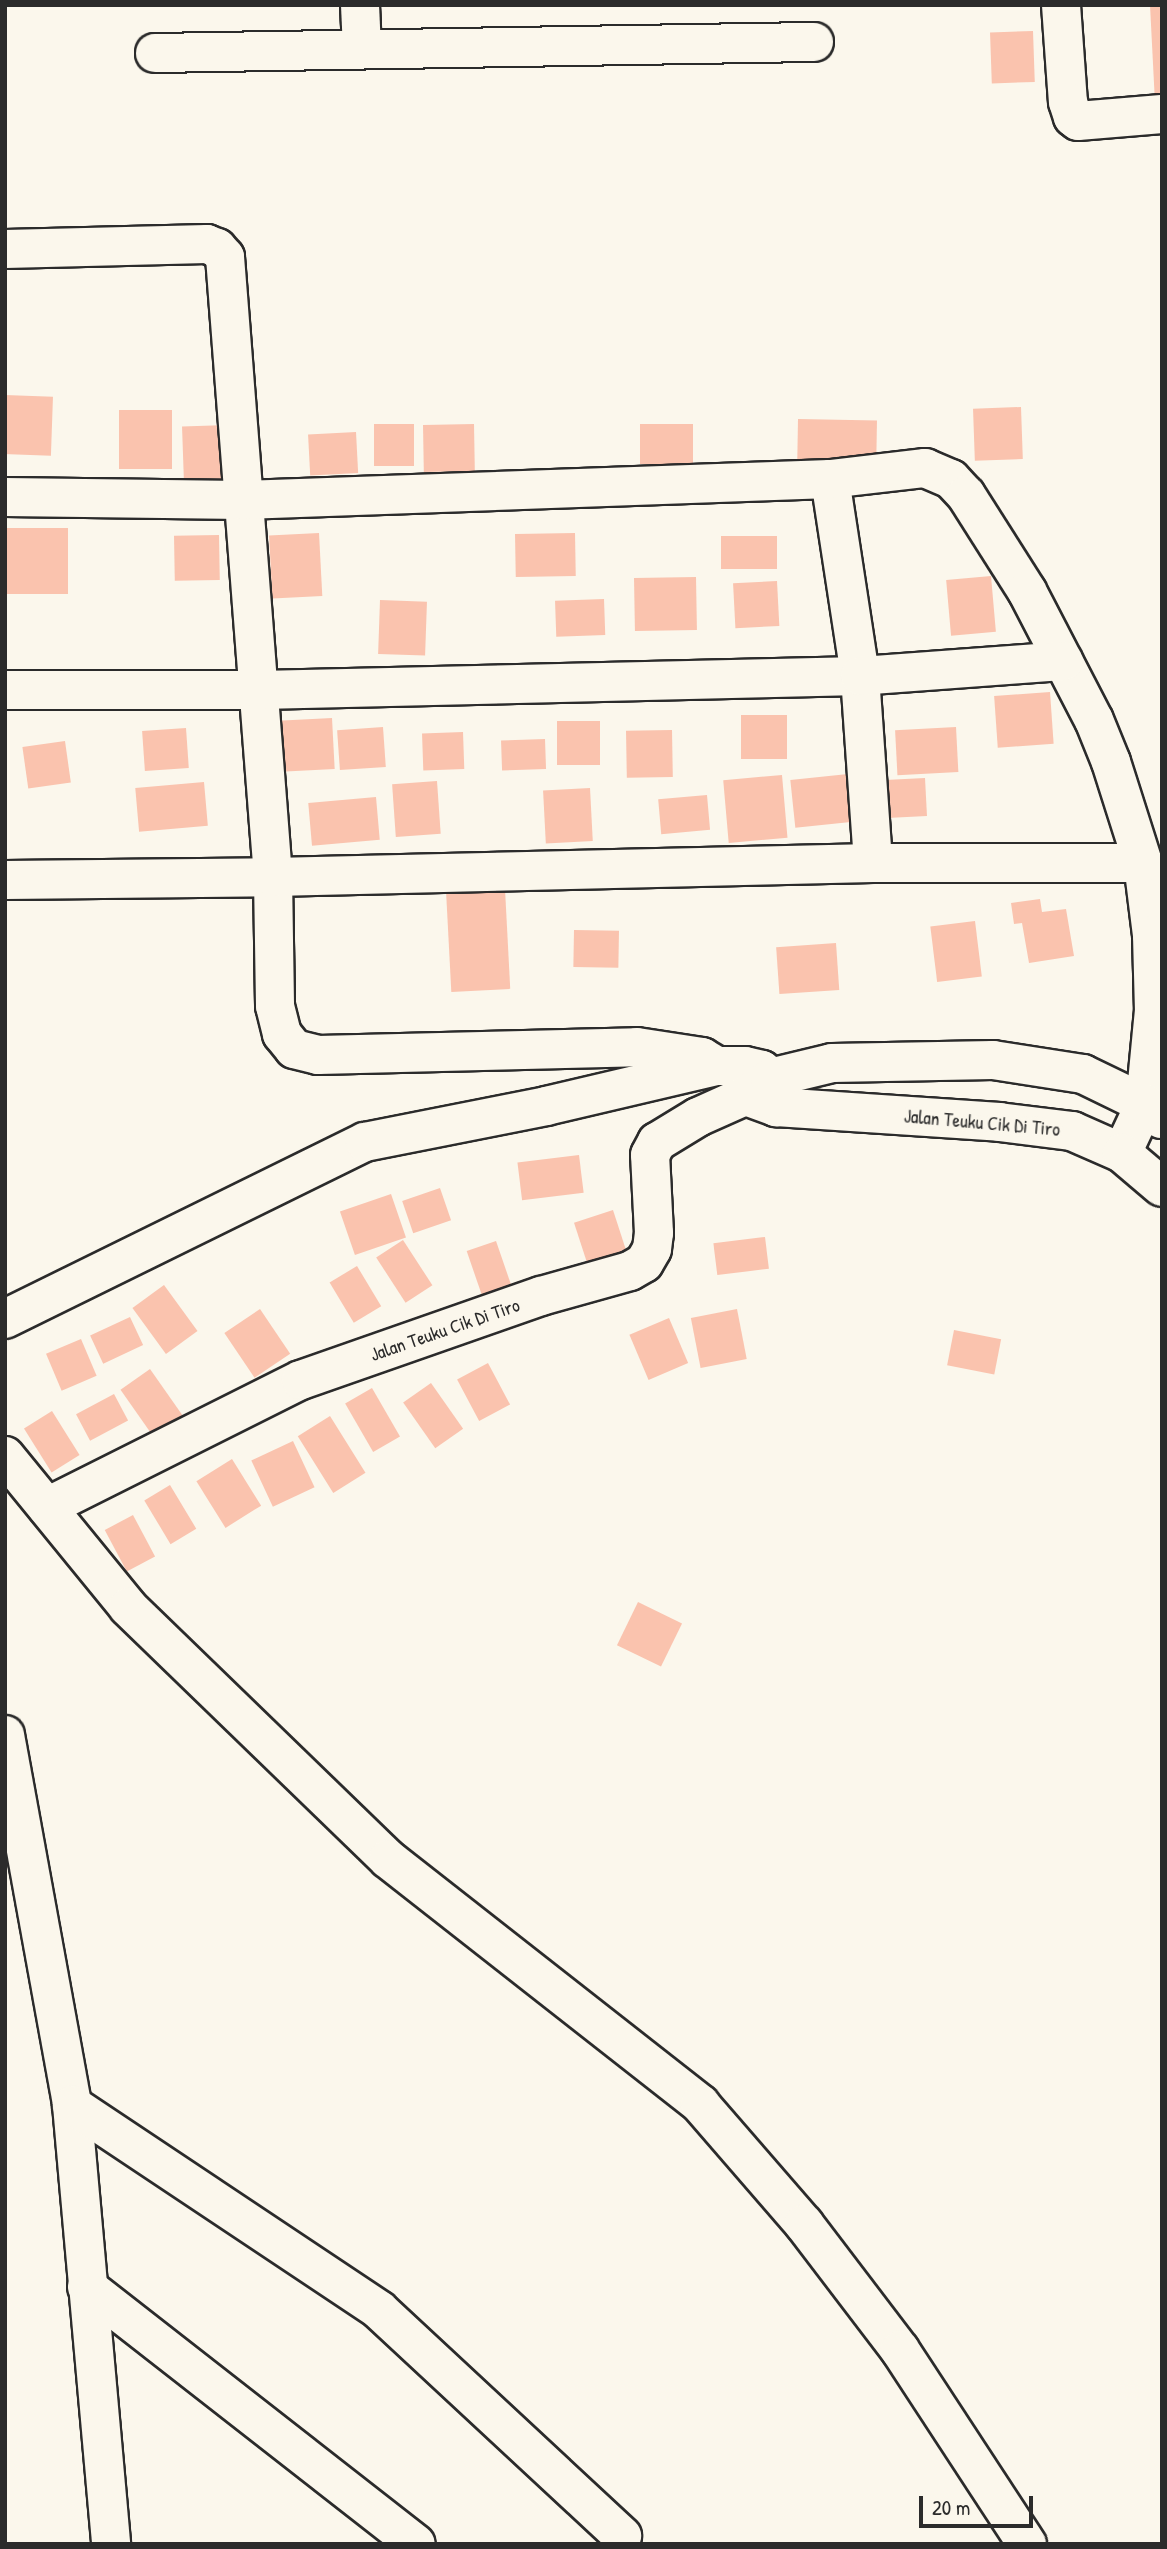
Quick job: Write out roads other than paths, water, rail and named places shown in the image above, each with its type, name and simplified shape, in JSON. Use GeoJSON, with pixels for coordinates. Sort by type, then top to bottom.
{"type":"FeatureCollection","features":[{"type":"Feature","properties":{"kind":"street"},"geometry":{"type":"LineString","coordinates":[[359,5],[362,49]]}},
{"type":"Feature","properties":{"kind":"street"},"geometry":{"type":"LineString","coordinates":[[1061,5],[1068,102],[1073,117],[1078,121],[1162,114]]}},
{"type":"Feature","properties":{"kind":"street"},"geometry":{"type":"LineString","coordinates":[[155,53],[814,42]]}},
{"type":"Feature","properties":{"kind":"street"},"geometry":{"type":"LineString","coordinates":[[5,249],[207,244],[217,248],[225,257],[273,877],[275,1006],[282,1034],[294,1049],[318,1055],[637,1047],[692,1055],[717,1066]]}},
{"type":"Feature","properties":{"kind":"street"},"geometry":{"type":"LineString","coordinates":[[5,497],[243,500],[830,479],[925,468],[951,479],[966,495],[1027,591],[1063,661],[1111,762],[1143,863],[1152,935],[1153,1112],[1122,1153]]}},
{"type":"Feature","properties":{"kind":"street"},"geometry":{"type":"LineString","coordinates":[[830,479],[860,676],[873,863]]}},
{"type":"Feature","properties":{"kind":"street"},"geometry":{"type":"LineString","coordinates":[[5,690],[260,690],[860,676],[1063,661]]}},
{"type":"Feature","properties":{"kind":"street"},"geometry":{"type":"LineString","coordinates":[[5,880],[273,877],[873,863],[1143,863]]}},
{"type":"Feature","properties":{"kind":"street","name":"Jalan Teuku Cik Di Tiro"},"geometry":{"type":"LineString","coordinates":[[47,1507],[301,1380],[541,1296],[630,1271],[644,1263],[652,1249],[654,1233],[650,1155],[657,1142],[698,1117],[764,1094],[832,1063],[993,1060],[1083,1073],[1153,1112]]}},
{"type":"Feature","properties":{"kind":"street"},"geometry":{"type":"LineString","coordinates":[[5,1319],[365,1142],[546,1106],[717,1066],[745,1066],[762,1070],[764,1094]]}},
{"type":"Feature","properties":{"kind":"street","name":"Jalan Teuku Cik Di Tiro"},"geometry":{"type":"LineString","coordinates":[[764,1094],[1072,1131],[1122,1153],[1162,1187]]}},
{"type":"Feature","properties":{"kind":"street"},"geometry":{"type":"LineString","coordinates":[[5,1456],[128,1607],[388,1859],[700,2104],[804,2224],[900,2350],[1027,2544]]}},
{"type":"Feature","properties":{"kind":"street"},"geometry":{"type":"LineString","coordinates":[[5,1735],[72,2105],[111,2544]]}},
{"type":"Feature","properties":{"kind":"street"},"geometry":{"type":"LineString","coordinates":[[72,2105],[379,2310],[622,2536]]}},
{"type":"Feature","properties":{"kind":"street"},"geometry":{"type":"LineString","coordinates":[[87,2287],[416,2544]]}}]}
